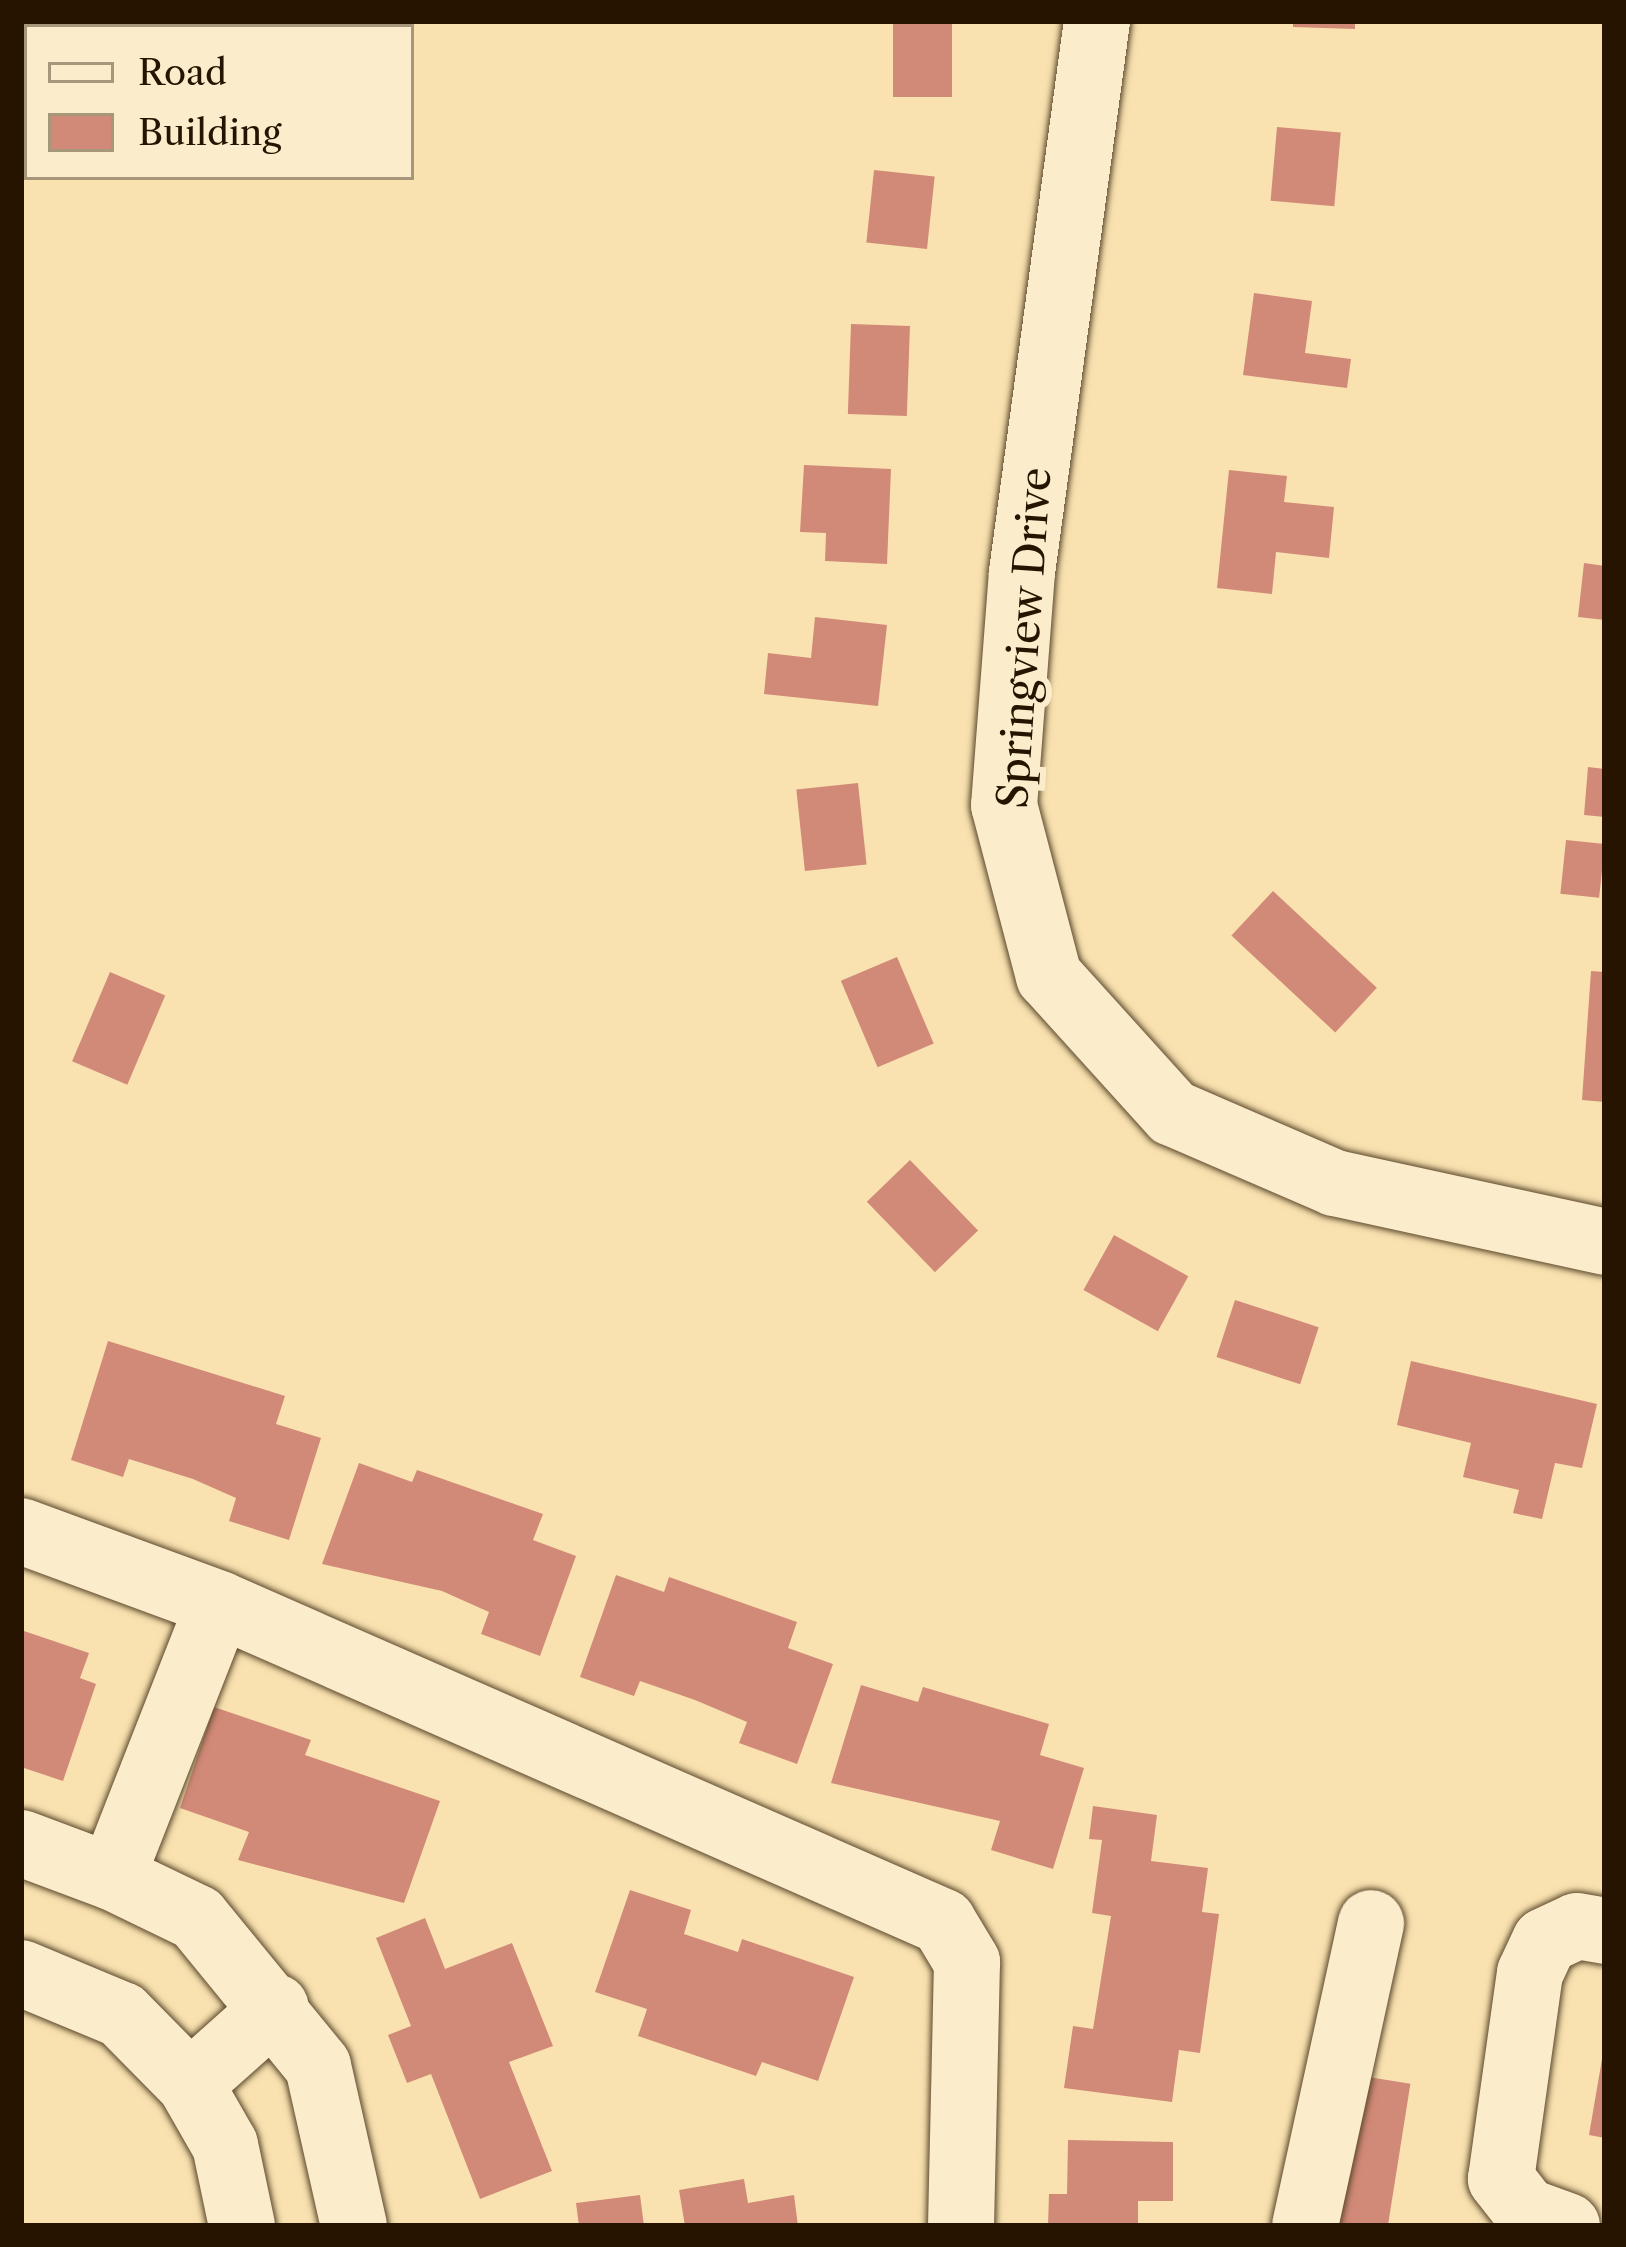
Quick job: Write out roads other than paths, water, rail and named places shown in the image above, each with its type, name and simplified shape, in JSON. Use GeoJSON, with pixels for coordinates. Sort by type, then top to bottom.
{"type":"FeatureCollection","features":[{"type":"Feature","properties":{"kind":"street","name":"Springview Drive"},"geometry":{"type":"LineString","coordinates":[[1097,21],[1022,572],[1004,805],[1049,976],[1173,1113],[1335,1183],[1605,1242]]}},
{"type":"Feature","properties":{"kind":"street"},"geometry":{"type":"LineString","coordinates":[[21,1531],[219,1604],[943,1922],[968,1962],[961,2226]]}},
{"type":"Feature","properties":{"kind":"street"},"geometry":{"type":"LineString","coordinates":[[112,1877],[219,1604]]}},
{"type":"Feature","properties":{"kind":"street"},"geometry":{"type":"LineString","coordinates":[[21,1843],[112,1877],[197,1918],[276,2007],[318,2066],[354,2226]]}},
{"type":"Feature","properties":{"kind":"street"},"geometry":{"type":"LineString","coordinates":[[1305,2226],[1371,1923]]}},
{"type":"Feature","properties":{"kind":"street"},"geometry":{"type":"LineString","coordinates":[[1568,2226],[1526,2211],[1501,2180],[1530,1972],[1545,1941],[1576,1926],[1605,1931]]}},
{"type":"Feature","properties":{"kind":"street"},"geometry":{"type":"LineString","coordinates":[[21,1973],[122,2015],[190,2084],[225,2145],[242,2226]]}},
{"type":"Feature","properties":{"kind":"street"},"geometry":{"type":"LineString","coordinates":[[190,2084],[276,2007]]}}]}
